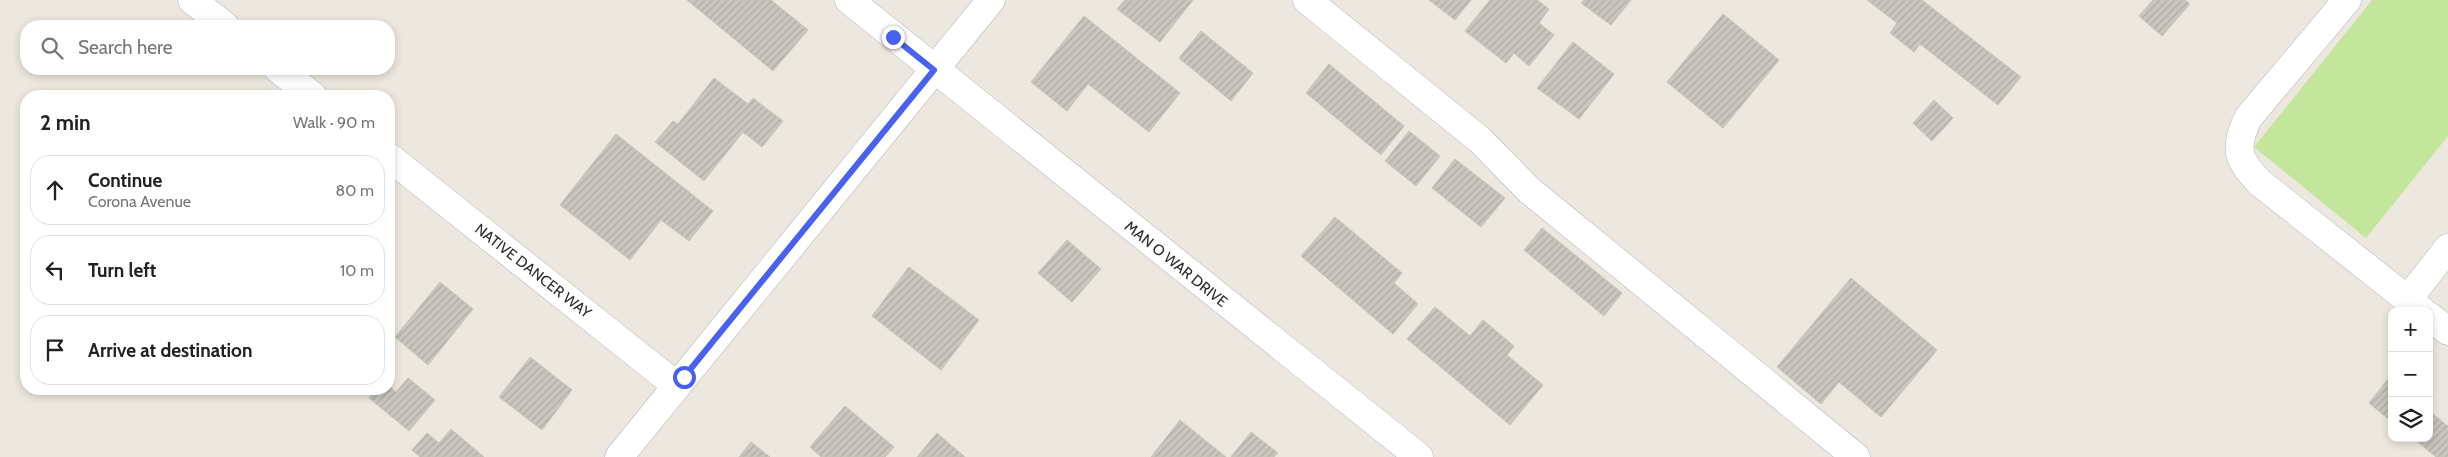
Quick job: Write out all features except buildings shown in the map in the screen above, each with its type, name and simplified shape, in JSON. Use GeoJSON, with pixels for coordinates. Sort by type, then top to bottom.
{"type":"FeatureCollection","features":[{"type":"Feature","properties":{"kind":"street"},"geometry":{"type":"LineString","coordinates":[[192,0],[217,20]]}},
{"type":"Feature","properties":{"kind":"street","name":"MAN O WAR DRIVE"},"geometry":{"type":"LineString","coordinates":[[848,0],[1419,457]]}},
{"type":"Feature","properties":{"kind":"street"},"geometry":{"type":"LineString","coordinates":[[619,457],[991,0]]}},
{"type":"Feature","properties":{"kind":"street"},"geometry":{"type":"LineString","coordinates":[[1307,0],[1480,140],[1529,190],[1856,457]]}},
{"type":"Feature","properties":{"kind":"street"},"geometry":{"type":"LineString","coordinates":[[2347,0],[2248,118],[2238,139],[2243,164],[2259,182],[2415,305],[2448,248]]}},
{"type":"Feature","properties":{"kind":"street"},"geometry":{"type":"LineString","coordinates":[[286,75],[305,90]]}},
{"type":"Feature","properties":{"kind":"street","name":"NATIVE DANCER WAY"},"geometry":{"type":"LineString","coordinates":[[395,162],[677,386]]}},
{"type":"Feature","properties":{"kind":"street"},"geometry":{"type":"LineString","coordinates":[[2433,319],[2448,331]]}},
{"type":"Feature","properties":{"kind":"green space"},"geometry":{"type":"Polygon","coordinates":[[[2372,0],[2448,0],[2448,136],[2366,238],[2254,147],[2372,0]]]}},
{"type":"Feature","properties":{"kind":"route"},"geometry":{"type":"LineString","coordinates":[[684,377],[934,70],[893,37]]}}]}
